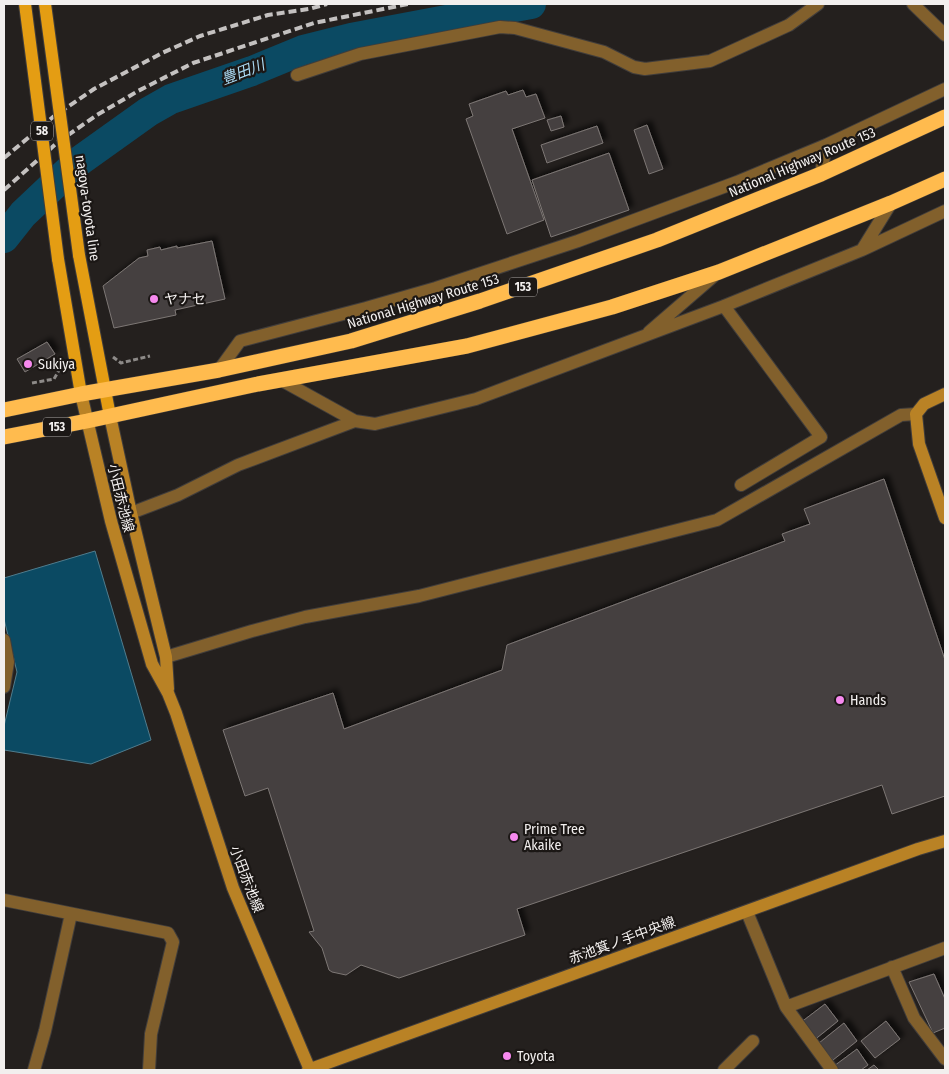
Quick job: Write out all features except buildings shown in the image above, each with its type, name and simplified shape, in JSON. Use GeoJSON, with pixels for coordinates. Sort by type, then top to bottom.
{"type":"FeatureCollection","features":[{"type":"Feature","properties":{"kind":"highway","name":"National Highway Route 153"},"geometry":{"type":"LineString","coordinates":[[4,410],[81,394],[219,370],[351,341],[480,302],[657,240],[821,174],[945,117]]}},
{"type":"Feature","properties":{"kind":"highway","name":"153"},"geometry":{"type":"LineString","coordinates":[[4,437],[258,384],[467,346],[612,307],[719,272],[891,203],[945,179]]}},
{"type":"Feature","properties":{"kind":"main road","name":"58"},"geometry":{"type":"LineString","coordinates":[[25,4],[58,259],[81,394]]}},
{"type":"Feature","properties":{"kind":"main road","name":"nagoya-toyota line"},"geometry":{"type":"LineString","coordinates":[[45,4],[79,255],[110,416]]}},
{"type":"Feature","properties":{"kind":"street"},"geometry":{"type":"LineString","coordinates":[[297,75],[360,54],[500,27],[515,28],[604,52],[634,67],[645,69],[710,61],[789,25],[818,4]]}},
{"type":"Feature","properties":{"kind":"street"},"geometry":{"type":"LineString","coordinates":[[914,4],[945,35]]}},
{"type":"Feature","properties":{"kind":"street"},"geometry":{"type":"LineString","coordinates":[[219,370],[240,341],[436,288],[578,241],[737,182],[826,145],[945,89]]}},
{"type":"Feature","properties":{"kind":"street"},"geometry":{"type":"LineString","coordinates":[[821,174],[826,145]]}},
{"type":"Feature","properties":{"kind":"street"},"geometry":{"type":"LineString","coordinates":[[862,250],[891,203]]}},
{"type":"Feature","properties":{"kind":"street"},"geometry":{"type":"LineString","coordinates":[[281,380],[356,421],[375,424],[476,399],[724,306],[862,250],[945,211]]}},
{"type":"Feature","properties":{"kind":"street"},"geometry":{"type":"LineString","coordinates":[[642,338],[719,272]]}},
{"type":"Feature","properties":{"kind":"street"},"geometry":{"type":"LineString","coordinates":[[724,306],[820,438],[741,485]]}},
{"type":"Feature","properties":{"kind":"street","name":"小田赤池線"},"geometry":{"type":"LineString","coordinates":[[81,394],[112,522],[152,664],[168,693],[233,888],[309,1070]]}},
{"type":"Feature","properties":{"kind":"street"},"geometry":{"type":"LineString","coordinates":[[945,394],[924,404],[916,414],[920,444],[945,518]]}},
{"type":"Feature","properties":{"kind":"street"},"geometry":{"type":"LineString","coordinates":[[166,657],[252,630],[305,617],[419,596],[717,520],[901,415],[916,414]]}},
{"type":"Feature","properties":{"kind":"street","name":"小田赤池線"},"geometry":{"type":"LineString","coordinates":[[110,416],[166,657],[168,693]]}},
{"type":"Feature","properties":{"kind":"street"},"geometry":{"type":"LineString","coordinates":[[131,513],[178,495],[238,465],[356,421]]}},
{"type":"Feature","properties":{"kind":"street"},"geometry":{"type":"LineString","coordinates":[[4,640],[8,662],[4,687]]}},
{"type":"Feature","properties":{"kind":"street","name":"赤池箕ノ手中央線"},"geometry":{"type":"LineString","coordinates":[[309,1070],[747,912],[918,848],[945,841]]}},
{"type":"Feature","properties":{"kind":"street"},"geometry":{"type":"LineString","coordinates":[[4,900],[168,933],[173,942],[151,1034],[149,1070]]}},
{"type":"Feature","properties":{"kind":"street"},"geometry":{"type":"LineString","coordinates":[[747,912],[786,1007],[832,1070]]}},
{"type":"Feature","properties":{"kind":"street"},"geometry":{"type":"LineString","coordinates":[[34,1070],[45,1031],[71,914]]}},
{"type":"Feature","properties":{"kind":"street"},"geometry":{"type":"LineString","coordinates":[[786,1007],[945,948]]}},
{"type":"Feature","properties":{"kind":"street"},"geometry":{"type":"LineString","coordinates":[[892,967],[914,1018],[945,1059]]}},
{"type":"Feature","properties":{"kind":"street"},"geometry":{"type":"LineString","coordinates":[[724,1070],[753,1041]]}},
{"type":"Feature","properties":{"kind":"water"},"geometry":{"type":"Polygon","coordinates":[[[95,551],[151,740],[91,764],[4,750],[4,726],[17,672],[4,619],[4,578],[95,551]]]}},
{"type":"Feature","properties":{"kind":"waterway","name":"豊田川"},"geometry":{"type":"LineString","coordinates":[[4,238],[23,214],[78,162],[148,112],[171,99],[252,71],[303,50],[351,38],[531,4]]}},
{"type":"Feature","properties":{"kind":"railway"},"geometry":{"type":"LineString","coordinates":[[4,158],[53,117],[94,89],[162,53],[200,36],[268,15],[309,9],[327,4]]}},
{"type":"Feature","properties":{"kind":"railway"},"geometry":{"type":"LineString","coordinates":[[4,190],[58,142],[97,115],[138,91],[193,63],[314,23],[408,4]]}},
{"type":"Feature","properties":{"kind":"place","name":"ヤナセ"},"geometry":{"type":"Point","coordinates":[154,299]}},
{"type":"Feature","properties":{"kind":"place","name":"Sukiya"},"geometry":{"type":"Point","coordinates":[28,364]}},
{"type":"Feature","properties":{"kind":"place","name":"Hands"},"geometry":{"type":"Point","coordinates":[840,700]}},
{"type":"Feature","properties":{"kind":"place","name":"Prime Tree Akaike"},"geometry":{"type":"Point","coordinates":[514,837]}},
{"type":"Feature","properties":{"kind":"place","name":"Toyota"},"geometry":{"type":"Point","coordinates":[507,1056]}}]}
